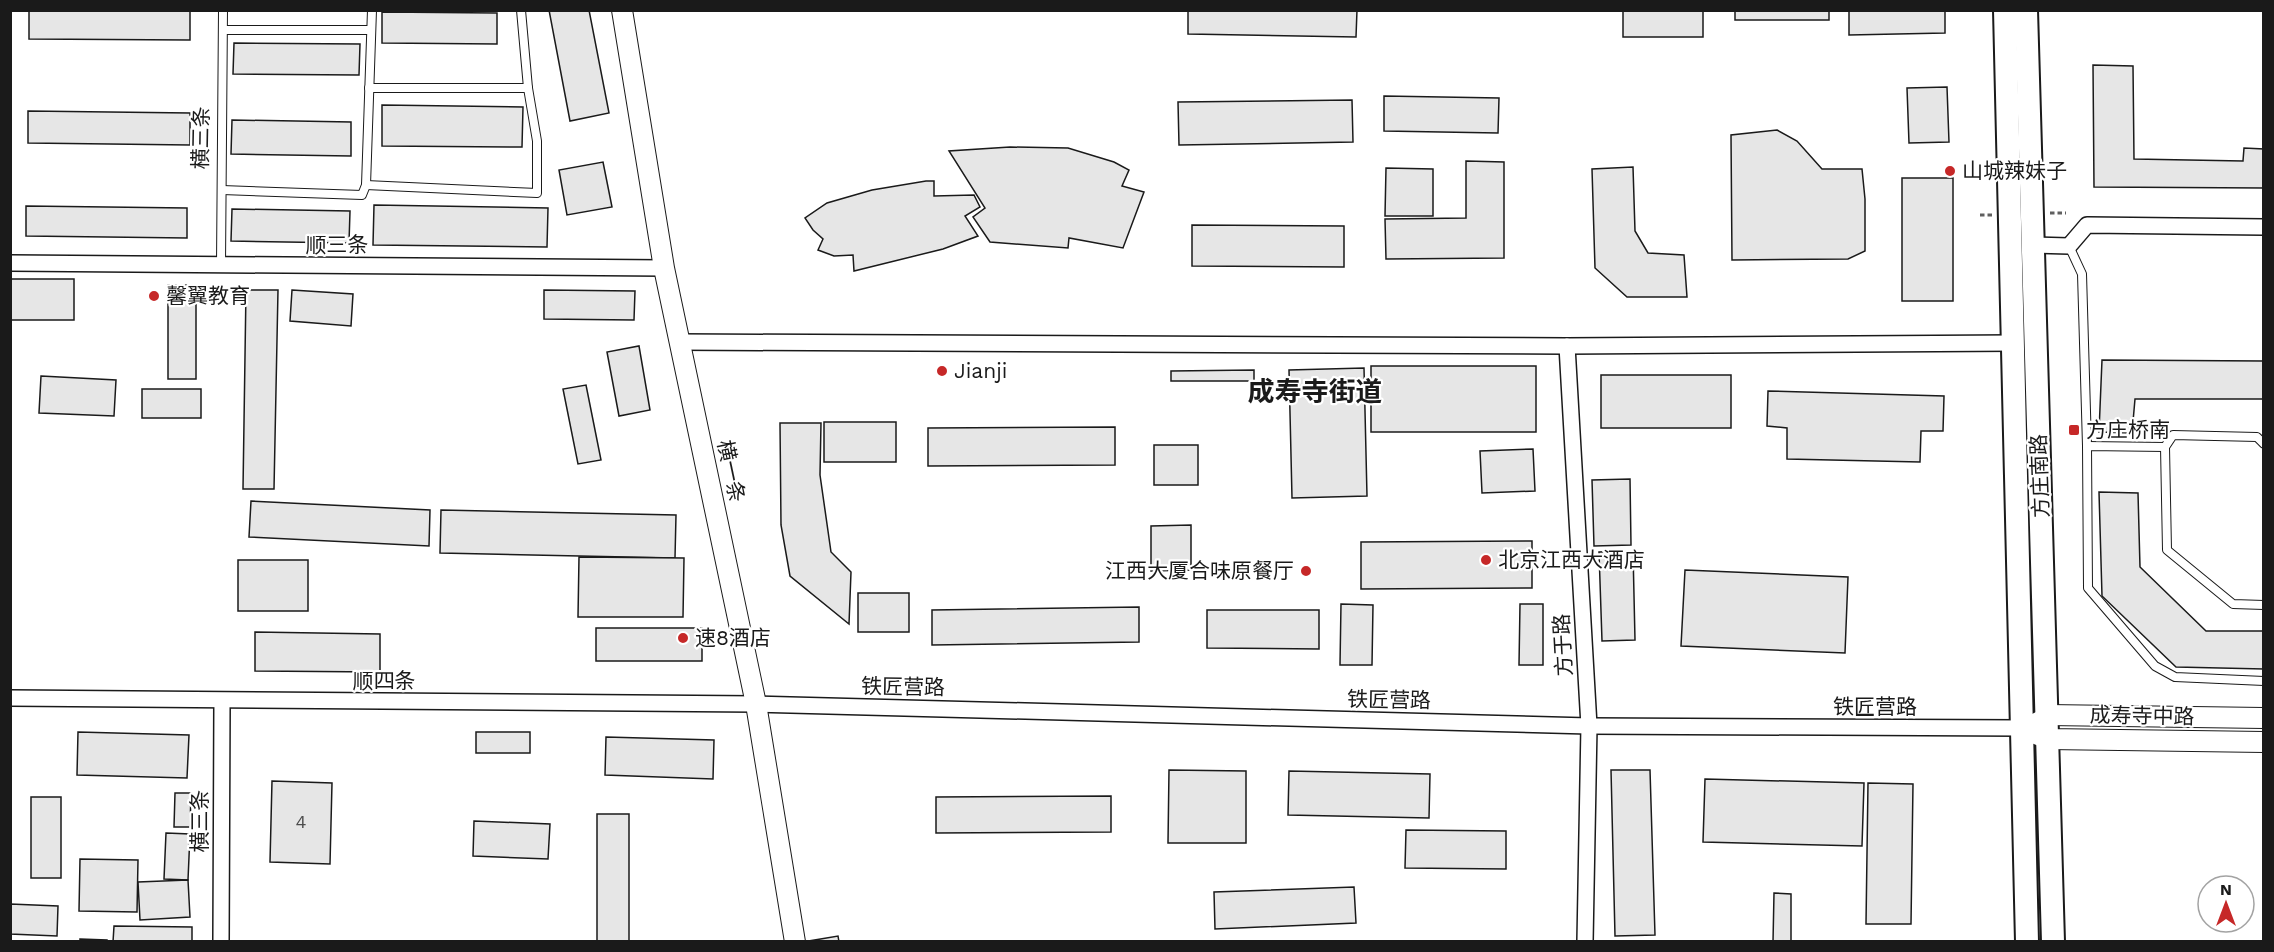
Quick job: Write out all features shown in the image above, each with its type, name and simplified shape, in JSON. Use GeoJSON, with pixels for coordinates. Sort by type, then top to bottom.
{"type":"FeatureCollection","features":[{"type":"Feature","properties":{"kind":"main road","name":"方庄南路"},"geometry":{"type":"LineString","coordinates":[[2005,10],[2015,343],[2020,728],[2027,942]]}},
{"type":"Feature","properties":{"kind":"main road","name":"方庄南路"},"geometry":{"type":"LineString","coordinates":[[2026,10],[2053,942]]}},
{"type":"Feature","properties":{"kind":"street","name":"横一条"},"geometry":{"type":"LineString","coordinates":[[621,10],[664,268],[756,704],[795,942]]}},
{"type":"Feature","properties":{"kind":"street"},"geometry":{"type":"LineString","coordinates":[[2033,245],[2069,246],[2088,225],[2264,227]]}},
{"type":"Feature","properties":{"kind":"street","name":"顺三条"},"geometry":{"type":"LineString","coordinates":[[10,263],[664,268]]}},
{"type":"Feature","properties":{"kind":"street"},"geometry":{"type":"LineString","coordinates":[[679,342],[1567,346],[2015,343]]}},
{"type":"Feature","properties":{"kind":"street","name":"方于路"},"geometry":{"type":"LineString","coordinates":[[1567,346],[1589,726],[1585,942]]}},
{"type":"Feature","properties":{"kind":"street","name":"顺四条"},"geometry":{"type":"LineString","coordinates":[[10,698],[756,704]]}},
{"type":"Feature","properties":{"kind":"street","name":"横三条"},"geometry":{"type":"LineString","coordinates":[[221,942],[222,701]]}},
{"type":"Feature","properties":{"kind":"street","name":"铁匠营路"},"geometry":{"type":"LineString","coordinates":[[756,704],[1589,726],[2020,728]]}},
{"type":"Feature","properties":{"kind":"street"},"geometry":{"type":"LineString","coordinates":[[2020,728],[2047,715]]}},
{"type":"Feature","properties":{"kind":"street","name":"成寿寺中路"},"geometry":{"type":"LineString","coordinates":[[2047,715],[2264,718]]}},
{"type":"Feature","properties":{"kind":"street","name":"成寿寺中路"},"geometry":{"type":"LineString","coordinates":[[2020,728],[2048,738],[2264,742]]}},
{"type":"Feature","properties":{"kind":"lane","name":"横三条"},"geometry":{"type":"LineString","coordinates":[[221,265],[224,10]]}},
{"type":"Feature","properties":{"kind":"lane"},"geometry":{"type":"LineString","coordinates":[[222,190],[362,195],[366,185],[372,10]]}},
{"type":"Feature","properties":{"kind":"lane"},"geometry":{"type":"LineString","coordinates":[[366,185],[537,193],[537,141],[528,88],[521,10]]}},
{"type":"Feature","properties":{"kind":"lane"},"geometry":{"type":"LineString","coordinates":[[223,30],[371,30]]}},
{"type":"Feature","properties":{"kind":"lane"},"geometry":{"type":"LineString","coordinates":[[369,88],[528,88]]}},
{"type":"Feature","properties":{"kind":"lane"},"geometry":{"type":"LineString","coordinates":[[2069,246],[2082,274],[2088,588],[2155,666],[2175,677],[2264,681]]}},
{"type":"Feature","properties":{"kind":"lane"},"geometry":{"type":"LineString","coordinates":[[2264,444],[2258,437],[2173,435],[2165,447],[2167,550],[2233,604],[2264,605]]}},
{"type":"Feature","properties":{"kind":"lane"},"geometry":{"type":"LineString","coordinates":[[2087,446],[2165,447]]}},
{"type":"Feature","properties":{"kind":"building"},"geometry":{"type":"Polygon","coordinates":[[[29,10],[190,10],[190,40],[29,39],[29,10]]]}},
{"type":"Feature","properties":{"kind":"building"},"geometry":{"type":"Polygon","coordinates":[[[549,10],[589,10],[609,113],[570,121],[549,10]]]}},
{"type":"Feature","properties":{"kind":"building"},"geometry":{"type":"Polygon","coordinates":[[[1188,10],[1357,10],[1356,37],[1188,34],[1188,10]]]}},
{"type":"Feature","properties":{"kind":"building"},"geometry":{"type":"Polygon","coordinates":[[[1623,10],[1703,10],[1703,37],[1623,37],[1623,10]]]}},
{"type":"Feature","properties":{"kind":"building"},"geometry":{"type":"Polygon","coordinates":[[[1735,10],[1829,10],[1829,20],[1735,20],[1735,10]]]}},
{"type":"Feature","properties":{"kind":"building"},"geometry":{"type":"Polygon","coordinates":[[[1849,10],[1945,10],[1945,33],[1849,35],[1849,10]]]}},
{"type":"Feature","properties":{"kind":"building"},"geometry":{"type":"Polygon","coordinates":[[[382,12],[497,13],[497,44],[382,43],[382,12]]]}},
{"type":"Feature","properties":{"kind":"building"},"geometry":{"type":"Polygon","coordinates":[[[234,43],[360,44],[359,75],[233,74],[234,43]]]}},
{"type":"Feature","properties":{"kind":"building"},"geometry":{"type":"Polygon","coordinates":[[[2093,65],[2133,66],[2134,159],[2243,161],[2244,148],[2264,149],[2264,188],[2094,187],[2093,65]]]}},
{"type":"Feature","properties":{"kind":"building"},"geometry":{"type":"Polygon","coordinates":[[[1947,87],[1949,142],[1909,143],[1907,88],[1947,87]]]}},
{"type":"Feature","properties":{"kind":"building"},"geometry":{"type":"Polygon","coordinates":[[[1384,96],[1499,98],[1498,133],[1384,131],[1384,96]]]}},
{"type":"Feature","properties":{"kind":"building"},"geometry":{"type":"Polygon","coordinates":[[[1352,100],[1353,142],[1179,145],[1178,102],[1352,100]]]}},
{"type":"Feature","properties":{"kind":"building"},"geometry":{"type":"Polygon","coordinates":[[[382,105],[523,107],[522,147],[382,146],[382,105]]]}},
{"type":"Feature","properties":{"kind":"building"},"geometry":{"type":"Polygon","coordinates":[[[28,111],[190,113],[190,145],[28,143],[28,111]]]}},
{"type":"Feature","properties":{"kind":"building"},"geometry":{"type":"Polygon","coordinates":[[[232,120],[351,122],[351,156],[231,154],[232,120]]]}},
{"type":"Feature","properties":{"kind":"building"},"geometry":{"type":"Polygon","coordinates":[[[1777,130],[1797,141],[1822,169],[1862,169],[1865,199],[1865,251],[1848,259],[1732,260],[1731,135],[1777,130]]]}},
{"type":"Feature","properties":{"kind":"building"},"geometry":{"type":"Polygon","coordinates":[[[1010,147],[1068,148],[1114,162],[1129,170],[1122,186],[1144,192],[1123,248],[1069,238],[1068,248],[990,242],[973,217],[985,208],[949,151],[1010,147]]]}},
{"type":"Feature","properties":{"kind":"building"},"geometry":{"type":"Polygon","coordinates":[[[1466,161],[1504,162],[1504,258],[1386,259],[1385,219],[1466,218],[1466,161]]]}},
{"type":"Feature","properties":{"kind":"building"},"geometry":{"type":"Polygon","coordinates":[[[603,162],[612,207],[567,215],[559,170],[603,162]]]}},
{"type":"Feature","properties":{"kind":"building"},"geometry":{"type":"Polygon","coordinates":[[[1633,167],[1635,231],[1648,253],[1684,255],[1687,297],[1627,297],[1595,268],[1592,169],[1633,167]]]}},
{"type":"Feature","properties":{"kind":"building"},"geometry":{"type":"Polygon","coordinates":[[[1386,168],[1433,169],[1433,216],[1385,216],[1386,168]]]}},
{"type":"Feature","properties":{"kind":"building"},"geometry":{"type":"Polygon","coordinates":[[[1902,178],[1953,178],[1953,301],[1902,301],[1902,178]]]}},
{"type":"Feature","properties":{"kind":"building"},"geometry":{"type":"Polygon","coordinates":[[[934,181],[934,196],[974,195],[980,207],[965,216],[978,236],[943,249],[854,271],[853,255],[834,256],[818,250],[823,239],[805,218],[827,203],[872,190],[934,181]]]}},
{"type":"Feature","properties":{"kind":"building"},"geometry":{"type":"Polygon","coordinates":[[[374,205],[548,208],[547,247],[373,245],[374,205]]]}},
{"type":"Feature","properties":{"kind":"building"},"geometry":{"type":"Polygon","coordinates":[[[26,206],[187,208],[187,238],[26,236],[26,206]]]}},
{"type":"Feature","properties":{"kind":"building"},"geometry":{"type":"Polygon","coordinates":[[[232,209],[350,211],[349,243],[231,241],[232,209]]]}},
{"type":"Feature","properties":{"kind":"building"},"geometry":{"type":"Polygon","coordinates":[[[1192,225],[1344,226],[1344,267],[1192,266],[1192,225]]]}},
{"type":"Feature","properties":{"kind":"building"},"geometry":{"type":"Polygon","coordinates":[[[10,279],[74,279],[74,320],[10,320],[10,279]]]}},
{"type":"Feature","properties":{"kind":"building"},"geometry":{"type":"Polygon","coordinates":[[[168,285],[196,285],[196,379],[168,379],[168,285]]]}},
{"type":"Feature","properties":{"kind":"building"},"geometry":{"type":"Polygon","coordinates":[[[246,290],[278,290],[274,489],[243,489],[246,290]]]}},
{"type":"Feature","properties":{"kind":"building"},"geometry":{"type":"Polygon","coordinates":[[[292,290],[353,294],[351,326],[290,321],[292,290]]]}},
{"type":"Feature","properties":{"kind":"building"},"geometry":{"type":"Polygon","coordinates":[[[544,290],[635,291],[634,320],[544,319],[544,290]]]}},
{"type":"Feature","properties":{"kind":"building"},"geometry":{"type":"Polygon","coordinates":[[[639,346],[650,410],[619,416],[607,352],[639,346]]]}},
{"type":"Feature","properties":{"kind":"building"},"geometry":{"type":"Polygon","coordinates":[[[2102,360],[2264,361],[2264,399],[2135,399],[2132,433],[2099,432],[2102,360]]]}},
{"type":"Feature","properties":{"kind":"building"},"geometry":{"type":"Polygon","coordinates":[[[1371,366],[1536,366],[1536,432],[1371,432],[1371,366]]]}},
{"type":"Feature","properties":{"kind":"building"},"geometry":{"type":"Polygon","coordinates":[[[1364,368],[1367,496],[1292,498],[1289,370],[1364,368]]]}},
{"type":"Feature","properties":{"kind":"building"},"geometry":{"type":"Polygon","coordinates":[[[1254,370],[1254,381],[1171,381],[1171,371],[1254,370]]]}},
{"type":"Feature","properties":{"kind":"building"},"geometry":{"type":"Polygon","coordinates":[[[1601,375],[1731,375],[1731,428],[1601,428],[1601,375]]]}},
{"type":"Feature","properties":{"kind":"building"},"geometry":{"type":"Polygon","coordinates":[[[41,376],[116,380],[114,416],[39,413],[41,376]]]}},
{"type":"Feature","properties":{"kind":"building"},"geometry":{"type":"Polygon","coordinates":[[[586,385],[601,460],[578,464],[563,389],[586,385]]]}},
{"type":"Feature","properties":{"kind":"building"},"geometry":{"type":"Polygon","coordinates":[[[142,389],[201,389],[201,418],[142,418],[142,389]]]}},
{"type":"Feature","properties":{"kind":"building"},"geometry":{"type":"Polygon","coordinates":[[[1768,391],[1944,396],[1943,431],[1921,431],[1920,462],[1787,459],[1787,428],[1767,426],[1768,391]]]}},
{"type":"Feature","properties":{"kind":"building"},"geometry":{"type":"Polygon","coordinates":[[[824,422],[896,422],[896,462],[824,462],[824,422]]]}},
{"type":"Feature","properties":{"kind":"building"},"geometry":{"type":"Polygon","coordinates":[[[780,423],[821,423],[820,475],[831,552],[851,572],[849,624],[790,576],[781,525],[780,423]]]}},
{"type":"Feature","properties":{"kind":"building"},"geometry":{"type":"Polygon","coordinates":[[[1115,427],[1115,465],[928,466],[928,428],[1115,427]]]}},
{"type":"Feature","properties":{"kind":"building"},"geometry":{"type":"Polygon","coordinates":[[[1154,445],[1198,445],[1198,485],[1154,485],[1154,445]]]}},
{"type":"Feature","properties":{"kind":"building"},"geometry":{"type":"Polygon","coordinates":[[[1533,449],[1535,491],[1482,493],[1480,451],[1533,449]]]}},
{"type":"Feature","properties":{"kind":"building"},"geometry":{"type":"Polygon","coordinates":[[[1630,479],[1631,545],[1594,546],[1592,480],[1630,479]]]}},
{"type":"Feature","properties":{"kind":"building"},"geometry":{"type":"Polygon","coordinates":[[[2099,492],[2138,493],[2140,567],[2206,631],[2264,631],[2264,669],[2176,667],[2102,596],[2099,492]]]}},
{"type":"Feature","properties":{"kind":"building"},"geometry":{"type":"Polygon","coordinates":[[[251,501],[430,510],[429,546],[249,537],[251,501]]]}},
{"type":"Feature","properties":{"kind":"building"},"geometry":{"type":"Polygon","coordinates":[[[441,510],[676,515],[675,558],[440,553],[441,510]]]}},
{"type":"Feature","properties":{"kind":"building"},"geometry":{"type":"Polygon","coordinates":[[[1191,525],[1191,570],[1151,571],[1151,526],[1191,525]]]}},
{"type":"Feature","properties":{"kind":"building"},"geometry":{"type":"Polygon","coordinates":[[[1532,541],[1532,588],[1361,589],[1361,542],[1532,541]]]}},
{"type":"Feature","properties":{"kind":"building"},"geometry":{"type":"Polygon","coordinates":[[[1633,551],[1635,640],[1602,641],[1599,552],[1633,551]]]}},
{"type":"Feature","properties":{"kind":"building"},"geometry":{"type":"Polygon","coordinates":[[[579,557],[684,558],[683,617],[578,617],[579,557]]]}},
{"type":"Feature","properties":{"kind":"building"},"geometry":{"type":"Polygon","coordinates":[[[238,560],[308,560],[308,611],[238,611],[238,560]]]}},
{"type":"Feature","properties":{"kind":"building"},"geometry":{"type":"Polygon","coordinates":[[[1685,570],[1848,577],[1845,653],[1681,646],[1685,570]]]}},
{"type":"Feature","properties":{"kind":"building"},"geometry":{"type":"Polygon","coordinates":[[[858,593],[909,593],[909,632],[858,632],[858,593]]]}},
{"type":"Feature","properties":{"kind":"building"},"geometry":{"type":"Polygon","coordinates":[[[1341,604],[1373,605],[1372,665],[1340,665],[1341,604]]]}},
{"type":"Feature","properties":{"kind":"building"},"geometry":{"type":"Polygon","coordinates":[[[1520,604],[1543,604],[1543,665],[1519,665],[1520,604]]]}},
{"type":"Feature","properties":{"kind":"building"},"geometry":{"type":"Polygon","coordinates":[[[1139,607],[1139,642],[932,645],[932,610],[1139,607]]]}},
{"type":"Feature","properties":{"kind":"building"},"geometry":{"type":"Polygon","coordinates":[[[1207,610],[1319,610],[1319,649],[1207,648],[1207,610]]]}},
{"type":"Feature","properties":{"kind":"building"},"geometry":{"type":"Polygon","coordinates":[[[596,628],[702,628],[702,661],[596,661],[596,628]]]}},
{"type":"Feature","properties":{"kind":"building"},"geometry":{"type":"Polygon","coordinates":[[[255,632],[380,634],[380,672],[255,671],[255,632]]]}},
{"type":"Feature","properties":{"kind":"building"},"geometry":{"type":"Polygon","coordinates":[[[78,732],[189,735],[187,778],[77,775],[78,732]]]}},
{"type":"Feature","properties":{"kind":"building"},"geometry":{"type":"Polygon","coordinates":[[[476,732],[530,732],[530,753],[476,753],[476,732]]]}},
{"type":"Feature","properties":{"kind":"building"},"geometry":{"type":"Polygon","coordinates":[[[606,737],[714,740],[713,779],[605,775],[606,737]]]}},
{"type":"Feature","properties":{"kind":"building"},"geometry":{"type":"Polygon","coordinates":[[[1169,770],[1246,771],[1246,843],[1168,843],[1169,770]]]}},
{"type":"Feature","properties":{"kind":"building"},"geometry":{"type":"Polygon","coordinates":[[[1611,770],[1650,770],[1655,935],[1615,936],[1611,770]]]}},
{"type":"Feature","properties":{"kind":"building"},"geometry":{"type":"Polygon","coordinates":[[[1289,771],[1430,774],[1429,818],[1288,815],[1289,771]]]}},
{"type":"Feature","properties":{"kind":"building"},"geometry":{"type":"Polygon","coordinates":[[[1705,779],[1864,783],[1862,846],[1703,842],[1705,779]]]}},
{"type":"Feature","properties":{"kind":"building"},"geometry":{"type":"Polygon","coordinates":[[[272,781],[332,783],[330,864],[270,862],[272,781]]]}},
{"type":"Feature","properties":{"kind":"building"},"geometry":{"type":"Polygon","coordinates":[[[1868,783],[1913,784],[1911,924],[1866,924],[1868,783]]]}},
{"type":"Feature","properties":{"kind":"building"},"geometry":{"type":"Polygon","coordinates":[[[175,793],[191,793],[190,827],[174,827],[175,793]]]}},
{"type":"Feature","properties":{"kind":"building"},"geometry":{"type":"Polygon","coordinates":[[[1111,796],[1111,832],[936,833],[936,797],[1111,796]]]}},
{"type":"Feature","properties":{"kind":"building"},"geometry":{"type":"Polygon","coordinates":[[[31,797],[61,797],[61,878],[31,878],[31,797]]]}},
{"type":"Feature","properties":{"kind":"building"},"geometry":{"type":"Polygon","coordinates":[[[597,814],[629,814],[629,942],[597,942],[597,814]]]}},
{"type":"Feature","properties":{"kind":"building"},"geometry":{"type":"Polygon","coordinates":[[[474,821],[550,824],[548,859],[473,856],[474,821]]]}},
{"type":"Feature","properties":{"kind":"building"},"geometry":{"type":"Polygon","coordinates":[[[1406,830],[1506,831],[1506,869],[1405,868],[1406,830]]]}},
{"type":"Feature","properties":{"kind":"building"},"geometry":{"type":"Polygon","coordinates":[[[166,833],[190,834],[188,880],[164,879],[166,833]]]}},
{"type":"Feature","properties":{"kind":"building"},"geometry":{"type":"Polygon","coordinates":[[[80,859],[138,860],[137,912],[79,911],[80,859]]]}},
{"type":"Feature","properties":{"kind":"building"},"geometry":{"type":"Polygon","coordinates":[[[188,880],[190,917],[140,920],[138,882],[188,880]]]}},
{"type":"Feature","properties":{"kind":"building"},"geometry":{"type":"Polygon","coordinates":[[[1354,887],[1356,923],[1215,929],[1214,892],[1354,887]]]}},
{"type":"Feature","properties":{"kind":"building"},"geometry":{"type":"Polygon","coordinates":[[[1774,893],[1791,894],[1791,942],[1773,942],[1774,893]]]}},
{"type":"Feature","properties":{"kind":"building"},"geometry":{"type":"Polygon","coordinates":[[[10,904],[58,906],[57,936],[10,934],[10,904]]]}},
{"type":"Feature","properties":{"kind":"building"},"geometry":{"type":"Polygon","coordinates":[[[114,926],[192,927],[192,942],[113,942],[114,926]]]}},
{"type":"Feature","properties":{"kind":"building"},"geometry":{"type":"Polygon","coordinates":[[[838,936],[839,942],[809,942],[809,941],[838,936]]]}},
{"type":"Feature","properties":{"kind":"building"},"geometry":{"type":"Polygon","coordinates":[[[80,939],[107,940],[107,942],[80,942],[80,939]]]}},
{"type":"Feature","properties":{"kind":"place","name":"山城辣妹子"},"geometry":{"type":"Point","coordinates":[1950,171]}},
{"type":"Feature","properties":{"kind":"place","name":"馨翼教育"},"geometry":{"type":"Point","coordinates":[154,296]}},
{"type":"Feature","properties":{"kind":"place","name":"Jianji"},"geometry":{"type":"Point","coordinates":[942,371]}},
{"type":"Feature","properties":{"kind":"place","name":"方庄桥南"},"geometry":{"type":"Point","coordinates":[2074,430]}},
{"type":"Feature","properties":{"kind":"place","name":"北京江西大酒店"},"geometry":{"type":"Point","coordinates":[1486,560]}},
{"type":"Feature","properties":{"kind":"place","name":"江西大厦合味原餐厅"},"geometry":{"type":"Point","coordinates":[1306,571]}},
{"type":"Feature","properties":{"kind":"place","name":"速8酒店"},"geometry":{"type":"Point","coordinates":[683,638]}},
{"type":"Feature","properties":{"kind":"district","name":"成寿寺街道"},"geometry":{"type":"Point","coordinates":[1315,392]}}]}
